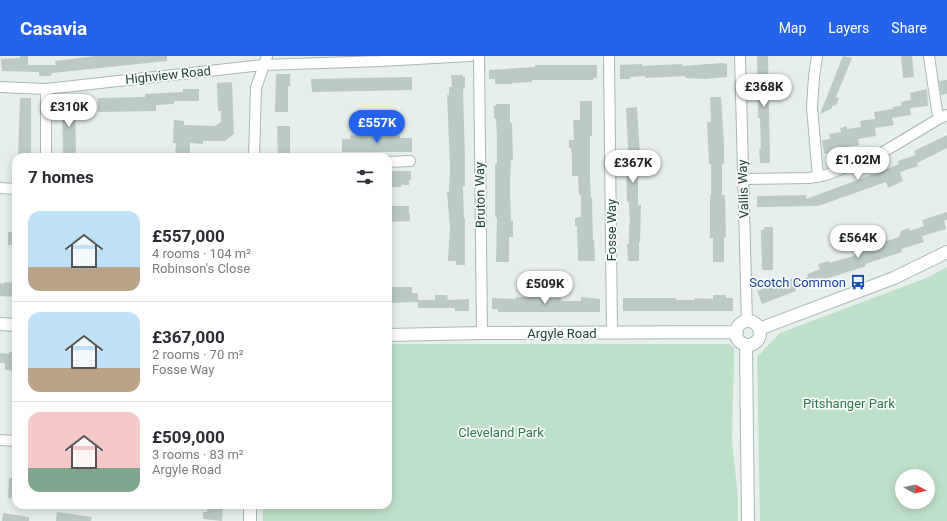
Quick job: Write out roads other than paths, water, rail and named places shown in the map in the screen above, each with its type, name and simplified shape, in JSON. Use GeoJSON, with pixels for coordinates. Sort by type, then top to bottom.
{"type":"FeatureCollection","features":[{"type":"Feature","properties":{"kind":"main road"},"geometry":{"type":"LineString","coordinates":[[759,328],[894,278],[947,252]]}},
{"type":"Feature","properties":{"kind":"main road"},"geometry":{"type":"LineString","coordinates":[[747,322],[754,323],[759,328],[760,335],[757,342],[754,344],[746,345],[742,344],[738,340],[737,332],[740,324],[747,322]]}},
{"type":"Feature","properties":{"kind":"main road"},"geometry":{"type":"LineString","coordinates":[[0,324],[12,325]]}},
{"type":"Feature","properties":{"kind":"main road","name":"Argyle Road"},"geometry":{"type":"LineString","coordinates":[[392,335],[737,332]]}},
{"type":"Feature","properties":{"kind":"main road"},"geometry":{"type":"LineString","coordinates":[[746,345],[748,521]]}},
{"type":"Feature","properties":{"kind":"main road"},"geometry":{"type":"LineString","coordinates":[[250,509],[250,521]]}},
{"type":"Feature","properties":{"kind":"street","name":"Highview Road"},"geometry":{"type":"LineString","coordinates":[[0,87],[46,88],[265,60],[380,61],[470,56]]}},
{"type":"Feature","properties":{"kind":"street","name":"Bruton Way"},"geometry":{"type":"LineString","coordinates":[[479,56],[482,333]]}},
{"type":"Feature","properties":{"kind":"street","name":"Fosse Way"},"geometry":{"type":"LineString","coordinates":[[610,56],[612,332]]}},
{"type":"Feature","properties":{"kind":"street","name":"Vallis Way"},"geometry":{"type":"LineString","coordinates":[[740,56],[747,322]]}},
{"type":"Feature","properties":{"kind":"street"},"geometry":{"type":"LineString","coordinates":[[817,56],[812,107],[818,177]]}},
{"type":"Feature","properties":{"kind":"street"},"geometry":{"type":"LineString","coordinates":[[743,179],[809,178],[826,175],[880,154],[944,116],[937,111],[929,56]]}},
{"type":"Feature","properties":{"kind":"street"},"geometry":{"type":"LineString","coordinates":[[254,153],[256,88],[265,60]]}},
{"type":"Feature","properties":{"kind":"street"},"geometry":{"type":"LineString","coordinates":[[46,88],[46,153]]}},
{"type":"Feature","properties":{"kind":"street"},"geometry":{"type":"LineString","coordinates":[[392,162],[410,161]]}},
{"type":"Feature","properties":{"kind":"street"},"geometry":{"type":"LineString","coordinates":[[0,188],[12,189]]}},
{"type":"Feature","properties":{"kind":"street"},"geometry":{"type":"LineString","coordinates":[[0,440],[12,441]]}},
{"type":"Feature","properties":{"kind":"place","name":"Scotch Common"},"geometry":{"type":"Point","coordinates":[858,282]}},
{"type":"Feature","properties":{"kind":"park label","name":"Pitshanger Park"},"geometry":{"type":"Point","coordinates":[849,403]}},
{"type":"Feature","properties":{"kind":"park label","name":"Cleveland Park"},"geometry":{"type":"Point","coordinates":[501,432]}}]}
